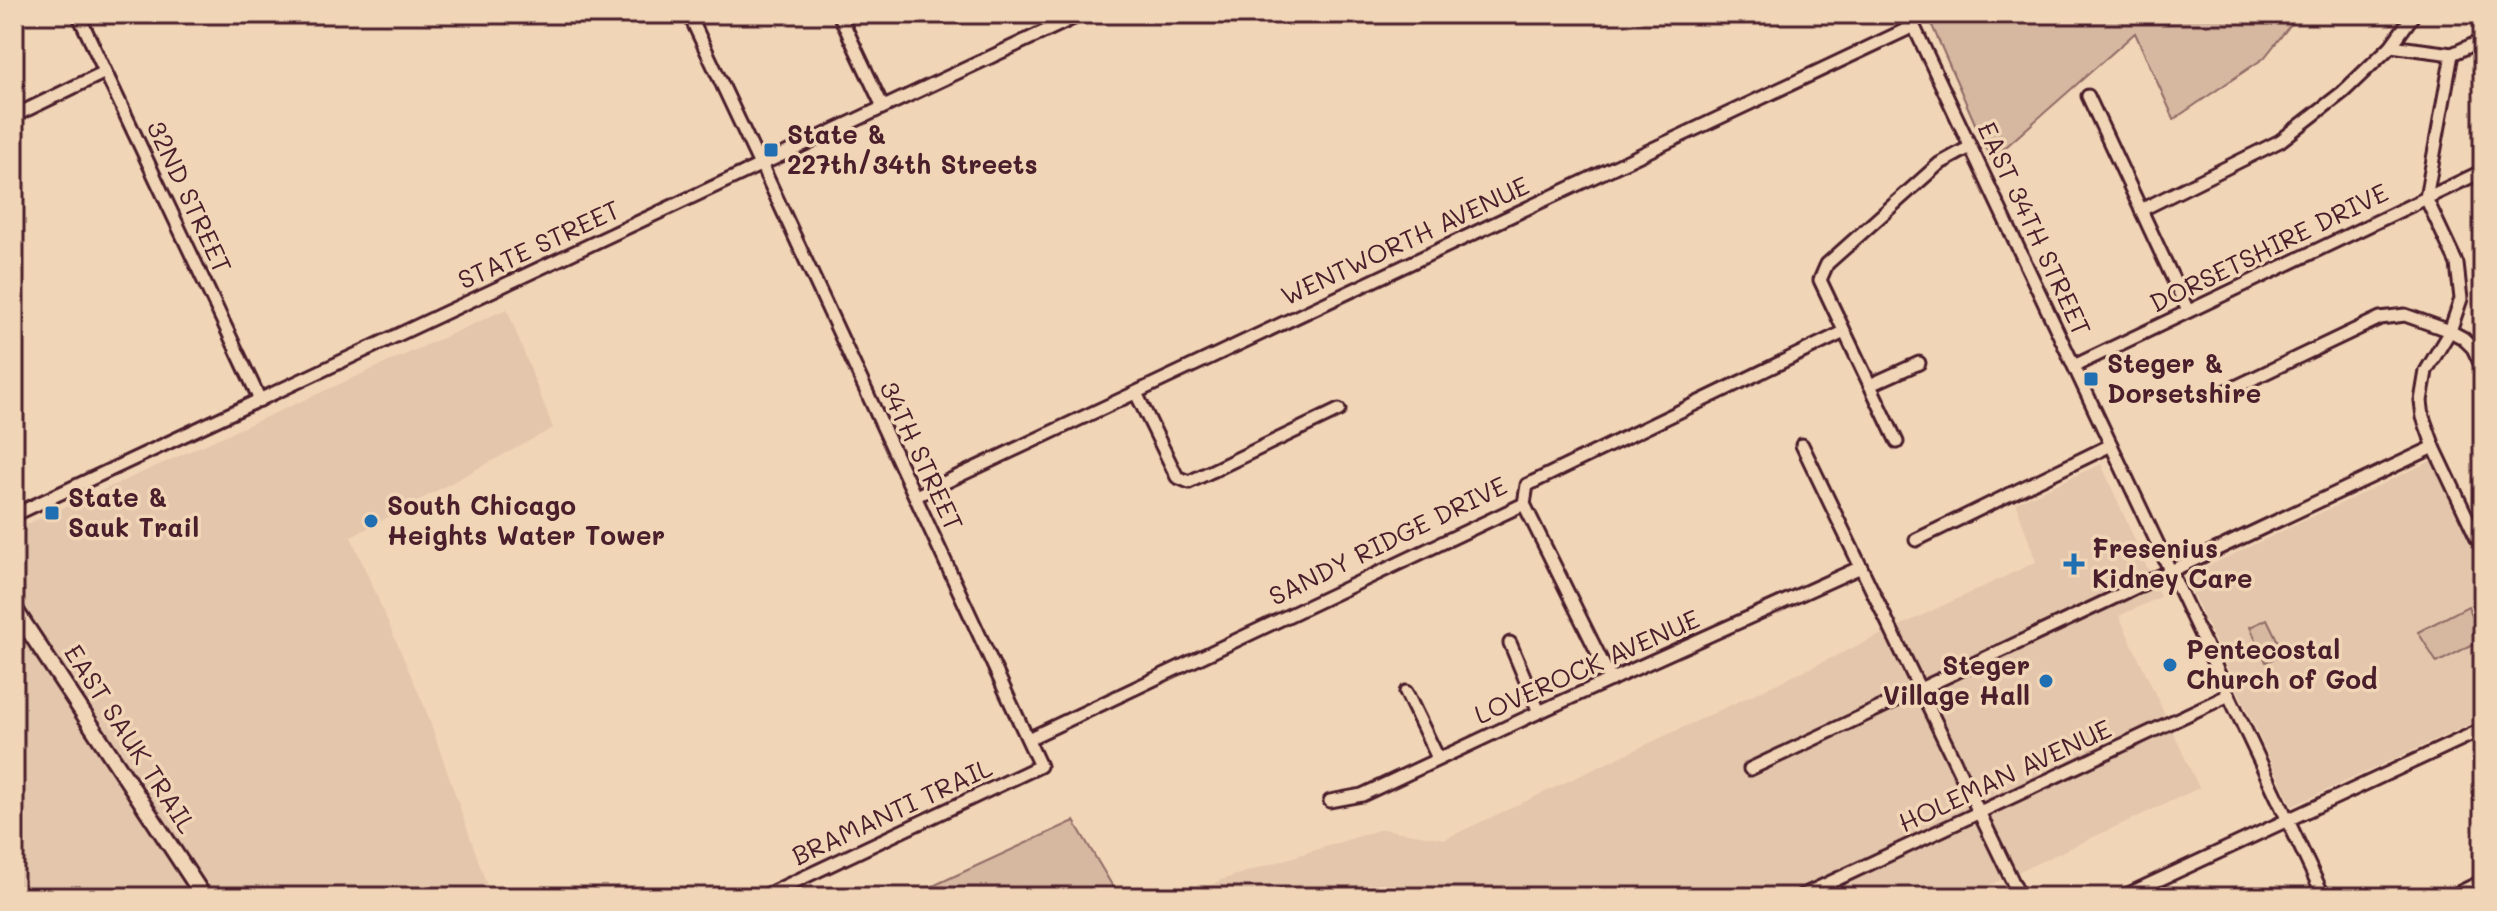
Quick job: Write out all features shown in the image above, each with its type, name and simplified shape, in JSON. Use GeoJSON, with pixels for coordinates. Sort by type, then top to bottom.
{"type":"FeatureCollection","features":[{"type":"Feature","properties":{"kind":"main road","name":"EAST SAUK TRAIL"},"geometry":{"type":"LineString","coordinates":[[14,608],[204,897]]}},
{"type":"Feature","properties":{"kind":"street","name":"32ND STREET"},"geometry":{"type":"LineString","coordinates":[[78,14],[260,400]]}},
{"type":"Feature","properties":{"kind":"street","name":"34TH STREET"},"geometry":{"type":"LineString","coordinates":[[689,14],[1040,766]]}},
{"type":"Feature","properties":{"kind":"street"},"geometry":{"type":"LineString","coordinates":[[839,14],[883,107]]}},
{"type":"Feature","properties":{"kind":"street","name":"STATE STREET"},"geometry":{"type":"LineString","coordinates":[[14,515],[1082,14]]}},
{"type":"Feature","properties":{"kind":"street","name":"EAST 34TH STREET"},"geometry":{"type":"LineString","coordinates":[[1908,14],[2324,897]]}},
{"type":"Feature","properties":{"kind":"street"},"geometry":{"type":"LineString","coordinates":[[2141,210],[2280,141],[2343,92],[2391,46],[2414,14]]}},
{"type":"Feature","properties":{"kind":"street","name":"WENTWORTH AVENUE"},"geometry":{"type":"LineString","coordinates":[[916,496],[1914,26]]}},
{"type":"Feature","properties":{"kind":"street"},"geometry":{"type":"LineString","coordinates":[[2391,46],[2452,54],[2483,40]]}},
{"type":"Feature","properties":{"kind":"street"},"geometry":{"type":"LineString","coordinates":[[2452,54],[2426,198],[2457,264],[2461,299],[2450,331],[2431,360],[2423,383],[2423,417],[2483,551]]}},
{"type":"Feature","properties":{"kind":"street"},"geometry":{"type":"LineString","coordinates":[[14,116],[105,72]]}},
{"type":"Feature","properties":{"kind":"street"},"geometry":{"type":"LineString","coordinates":[[2088,96],[2188,311]]}},
{"type":"Feature","properties":{"kind":"street"},"geometry":{"type":"LineString","coordinates":[[1897,442],[1820,280],[1827,264],[1939,164],[1970,147]]}},
{"type":"Feature","properties":{"kind":"street","name":"DORSETSHIRE DRIVE"},"geometry":{"type":"LineString","coordinates":[[2074,366],[2483,171]]}},
{"type":"Feature","properties":{"kind":"street"},"geometry":{"type":"LineString","coordinates":[[2225,392],[2380,318],[2405,315],[2463,338],[2473,348],[2483,369]]}},
{"type":"Feature","properties":{"kind":"street","name":"SANDY RIDGE DRIVE"},"geometry":{"type":"LineString","coordinates":[[1028,739],[1524,504],[1527,485],[1844,332]]}},
{"type":"Feature","properties":{"kind":"street"},"geometry":{"type":"LineString","coordinates":[[1870,385],[1919,363]]}},
{"type":"Feature","properties":{"kind":"street"},"geometry":{"type":"LineString","coordinates":[[1136,393],[1177,477],[1189,482],[1339,410]]}},
{"type":"Feature","properties":{"kind":"street"},"geometry":{"type":"LineString","coordinates":[[1802,445],[2020,897]]}},
{"type":"Feature","properties":{"kind":"street"},"geometry":{"type":"LineString","coordinates":[[1916,540],[2111,445]]}},
{"type":"Feature","properties":{"kind":"street"},"geometry":{"type":"LineString","coordinates":[[1750,769],[2434,447]]}},
{"type":"Feature","properties":{"kind":"street"},"geometry":{"type":"LineString","coordinates":[[1524,504],[1611,680]]}},
{"type":"Feature","properties":{"kind":"street","name":"LOVEROCK AVENUE"},"geometry":{"type":"LineString","coordinates":[[1330,801],[1362,795],[1861,567]]}},
{"type":"Feature","properties":{"kind":"street"},"geometry":{"type":"LineString","coordinates":[[1510,643],[1539,712]]}},
{"type":"Feature","properties":{"kind":"street"},"geometry":{"type":"LineString","coordinates":[[1406,692],[1438,758]]}},
{"type":"Feature","properties":{"kind":"street","name":"HOLEMAN AVENUE"},"geometry":{"type":"LineString","coordinates":[[1799,897],[2229,695]]}},
{"type":"Feature","properties":{"kind":"street"},"geometry":{"type":"LineString","coordinates":[[2122,897],[2483,729]]}},
{"type":"Feature","properties":{"kind":"street","name":"BRAMANTI TRAIL"},"geometry":{"type":"LineString","coordinates":[[762,897],[1040,766]]}},
{"type":"Feature","properties":{"kind":"street"},"geometry":{"type":"LineString","coordinates":[[2450,897],[2483,881]]}},
{"type":"Feature","properties":{"kind":"shaded area"},"geometry":{"type":"Polygon","coordinates":[[[1927,14],[2299,14],[2264,58],[2174,119],[2135,33],[1991,160],[1927,14]]]}},
{"type":"Feature","properties":{"kind":"shaded area"},"geometry":{"type":"Polygon","coordinates":[[[507,309],[553,428],[351,537],[425,708],[491,897],[14,897],[14,530],[507,309]]]}},
{"type":"Feature","properties":{"kind":"shaded area"},"geometry":{"type":"Polygon","coordinates":[[[2431,461],[2483,570],[2483,718],[2292,806],[2185,577],[2431,461]]]}},
{"type":"Feature","properties":{"kind":"shaded area"},"geometry":{"type":"Polygon","coordinates":[[[2101,464],[2160,597],[2119,616],[2199,788],[1964,897],[1193,897],[1221,880],[1382,829],[1445,839],[2036,562],[2016,503],[2101,464]]]}},
{"type":"Feature","properties":{"kind":"shaded area"},"geometry":{"type":"Polygon","coordinates":[[[2468,606],[2483,639],[2437,663],[2418,632],[2468,606]]]}},
{"type":"Feature","properties":{"kind":"shaded area"},"geometry":{"type":"Polygon","coordinates":[[[2267,619],[2284,654],[2266,662],[2250,627],[2267,619]]]}},
{"type":"Feature","properties":{"kind":"shaded area"},"geometry":{"type":"Polygon","coordinates":[[[1074,821],[1119,897],[909,897],[1074,821]]]}},
{"type":"Feature","properties":{"kind":"place","name":"State & 227th/34th Streets"},"geometry":{"type":"Point","coordinates":[771,150]}},
{"type":"Feature","properties":{"kind":"place","name":"Steger & Dorsetshire"},"geometry":{"type":"Point","coordinates":[2091,379]}},
{"type":"Feature","properties":{"kind":"place","name":"State & Sauk Trail"},"geometry":{"type":"Point","coordinates":[52,513]}},
{"type":"Feature","properties":{"kind":"place","name":"South Chicago Heights Water Tower"},"geometry":{"type":"Point","coordinates":[371,521]}},
{"type":"Feature","properties":{"kind":"place","name":"Fresenius Kidney Care"},"geometry":{"type":"Point","coordinates":[2074,564]}},
{"type":"Feature","properties":{"kind":"place","name":"Pentecostal Church of God"},"geometry":{"type":"Point","coordinates":[2170,665]}},
{"type":"Feature","properties":{"kind":"place","name":"Steger Village Hall"},"geometry":{"type":"Point","coordinates":[2046,681]}}]}
